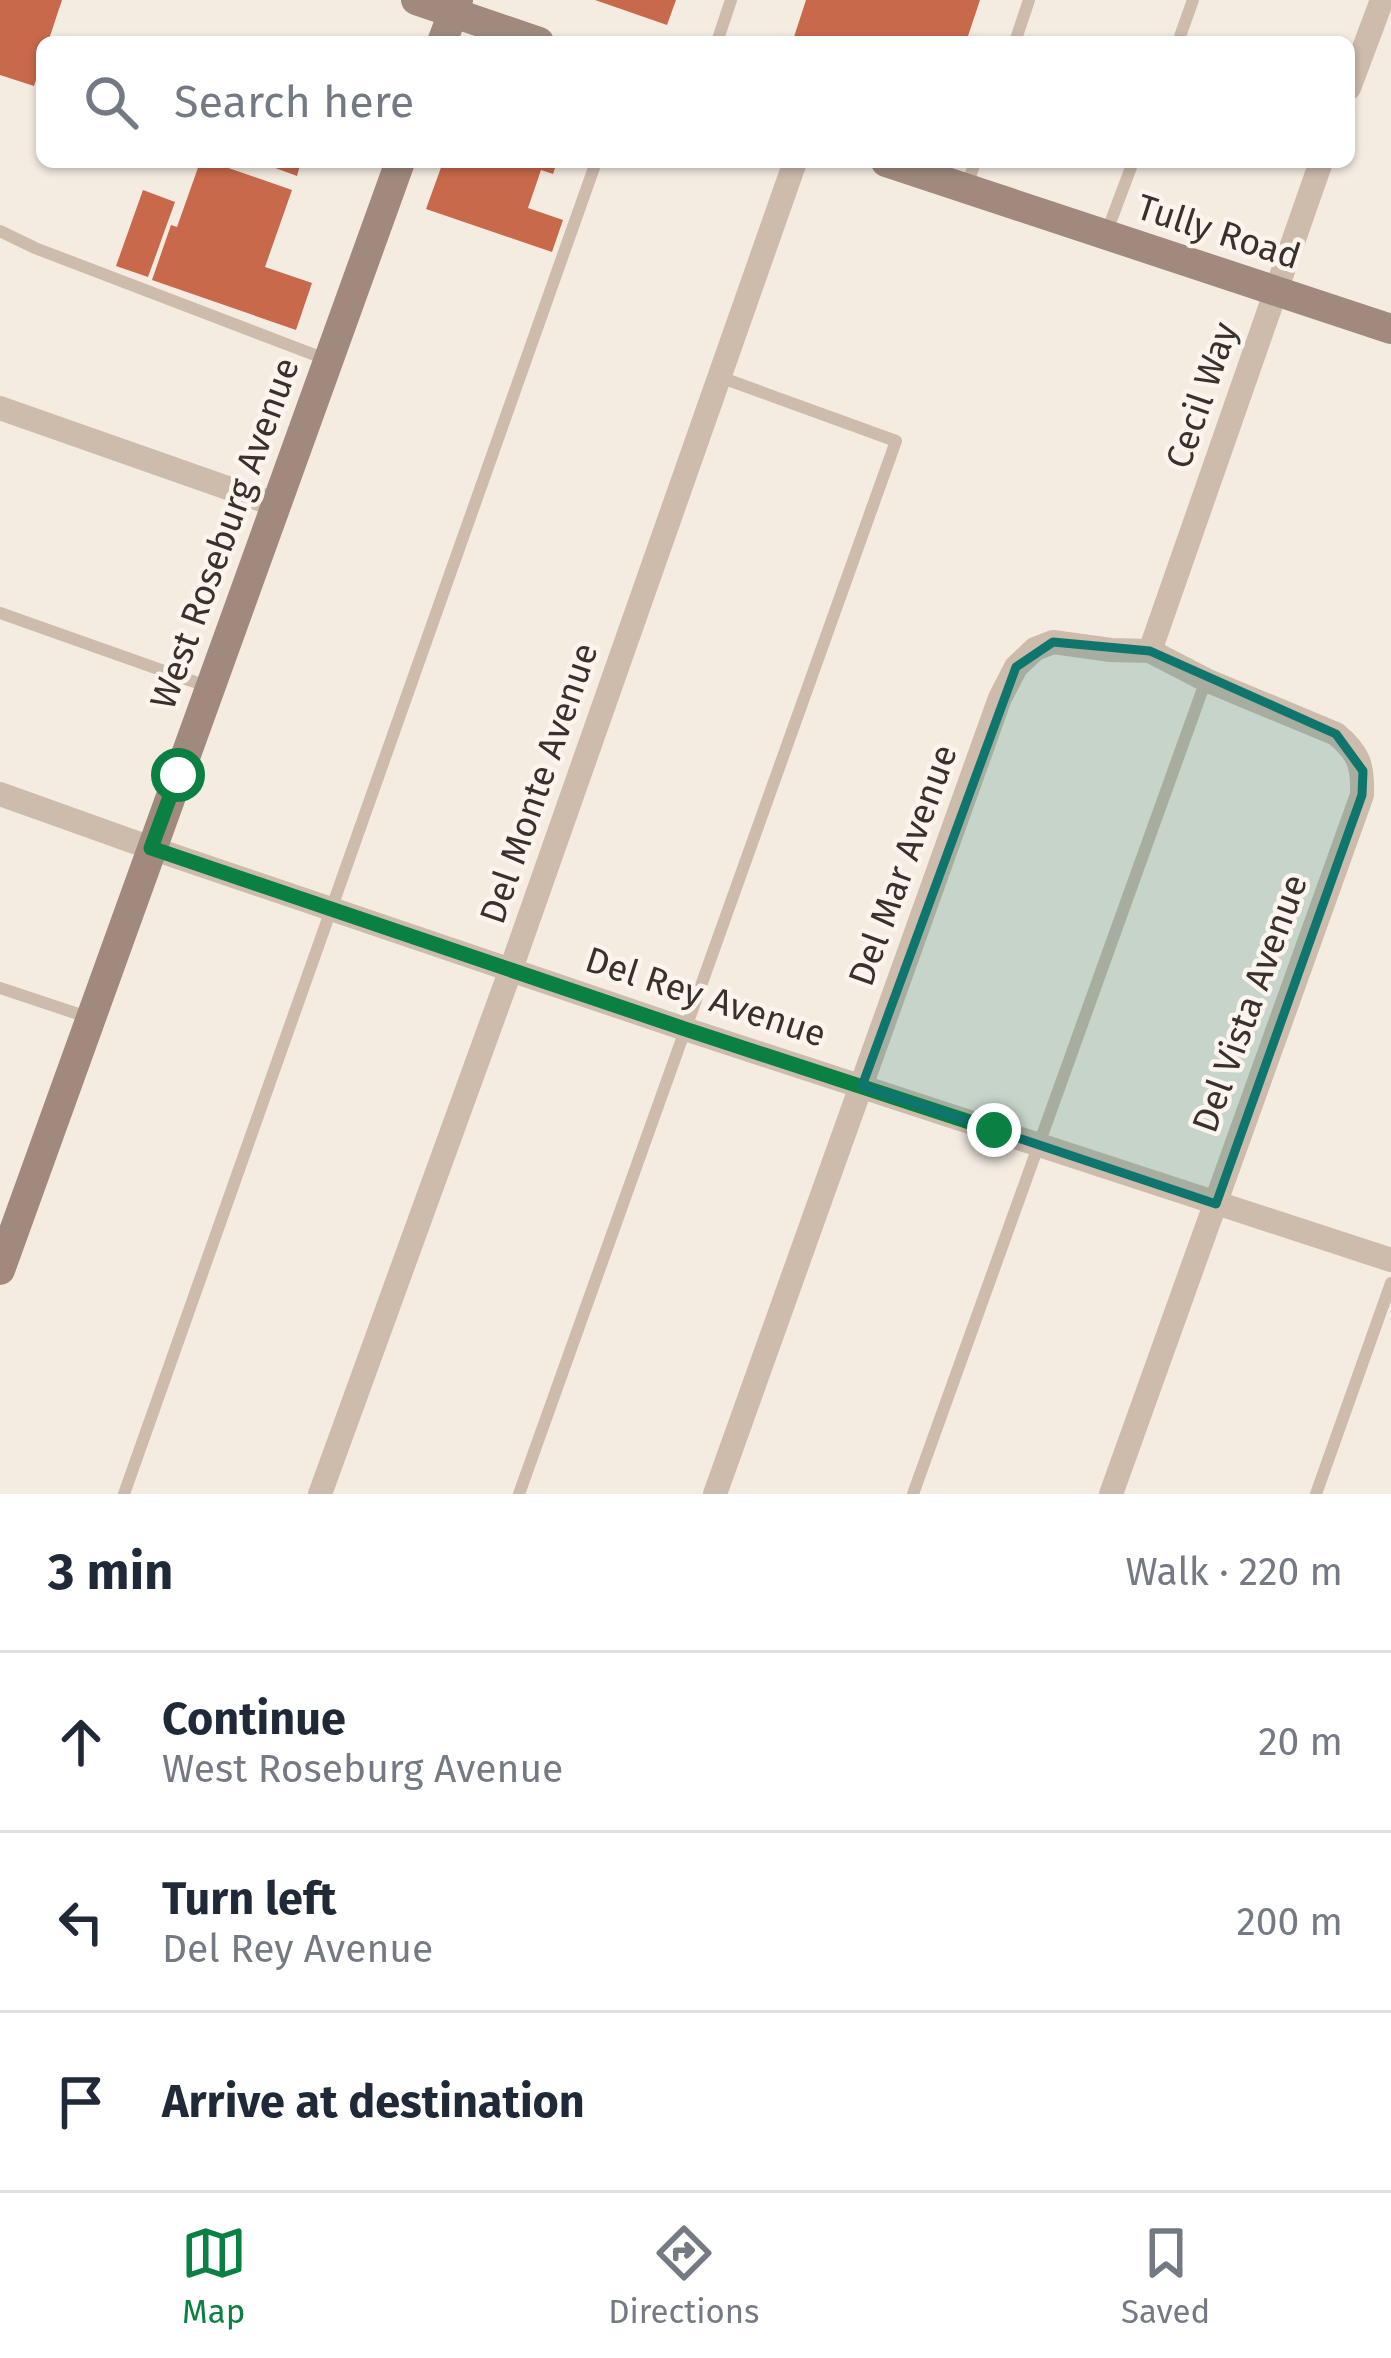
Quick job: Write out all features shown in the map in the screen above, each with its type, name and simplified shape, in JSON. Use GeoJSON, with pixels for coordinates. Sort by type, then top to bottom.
{"type":"FeatureCollection","features":[{"type":"Feature","properties":{"kind":"street"},"geometry":{"type":"LineString","coordinates":[[416,0],[455,6],[524,36]]}},
{"type":"Feature","properties":{"kind":"street"},"geometry":{"type":"LineString","coordinates":[[1355,72],[1382,0]]}},
{"type":"Feature","properties":{"kind":"street"},"geometry":{"type":"LineString","coordinates":[[444,36],[455,6]]}},
{"type":"Feature","properties":{"kind":"street","name":"West Roseburg Avenue"},"geometry":{"type":"LineString","coordinates":[[0,1270],[398,168]]}},
{"type":"Feature","properties":{"kind":"street","name":"Del Monte Avenue"},"geometry":{"type":"LineString","coordinates":[[320,1494],[793,168]]}},
{"type":"Feature","properties":{"kind":"street","name":"Tully Road"},"geometry":{"type":"LineString","coordinates":[[922,168],[970,176],[1106,235],[1391,329]]}},
{"type":"Feature","properties":{"kind":"street","name":"Cecil Way"},"geometry":{"type":"LineString","coordinates":[[1150,651],[1319,168]]}},
{"type":"Feature","properties":{"kind":"street"},"geometry":{"type":"LineString","coordinates":[[0,408],[276,505]]}},
{"type":"Feature","properties":{"kind":"street","name":"Del Mar Avenue"},"geometry":{"type":"LineString","coordinates":[[715,1494],[1000,698],[1016,667],[1035,649],[1053,642],[1150,651]]}},
{"type":"Feature","properties":{"kind":"street","name":"Del Vista Avenue"},"geometry":{"type":"LineString","coordinates":[[1111,1494],[1363,795],[1363,771],[1353,748],[1336,734],[1206,680],[1150,651]]}},
{"type":"Feature","properties":{"kind":"street","name":"Del Rey Avenue"},"geometry":{"type":"LineString","coordinates":[[0,794],[685,1029],[1391,1260]]}},
{"type":"Feature","properties":{"kind":"lane"},"geometry":{"type":"LineString","coordinates":[[719,36],[731,0]]}},
{"type":"Feature","properties":{"kind":"lane"},"geometry":{"type":"LineString","coordinates":[[1017,36],[1029,0]]}},
{"type":"Feature","properties":{"kind":"lane"},"geometry":{"type":"LineString","coordinates":[[1180,36],[1193,0]]}},
{"type":"Feature","properties":{"kind":"lane"},"geometry":{"type":"LineString","coordinates":[[124,1494],[594,168]]}},
{"type":"Feature","properties":{"kind":"lane"},"geometry":{"type":"LineString","coordinates":[[1106,235],[1131,168]]}},
{"type":"Feature","properties":{"kind":"lane"},"geometry":{"type":"LineString","coordinates":[[0,231],[328,361]]}},
{"type":"Feature","properties":{"kind":"lane"},"geometry":{"type":"LineString","coordinates":[[519,1494],[896,441],[720,376]]}},
{"type":"Feature","properties":{"kind":"lane"},"geometry":{"type":"LineString","coordinates":[[0,613],[210,687]]}},
{"type":"Feature","properties":{"kind":"lane"},"geometry":{"type":"LineString","coordinates":[[913,1494],[1206,680]]}},
{"type":"Feature","properties":{"kind":"lane"},"geometry":{"type":"LineString","coordinates":[[0,988],[91,1018]]}},
{"type":"Feature","properties":{"kind":"lane"},"geometry":{"type":"LineString","coordinates":[[1316,1494],[1391,1283]]}},
{"type":"Feature","properties":{"kind":"highlighted area"},"geometry":{"type":"Polygon","coordinates":[[[1053,642],[1150,651],[1336,734],[1363,771],[1362,795],[1216,1204],[862,1086],[1016,667],[1053,642]]]}},
{"type":"Feature","properties":{"kind":"building"},"geometry":{"type":"Polygon","coordinates":[[[0,0],[62,0],[50,36],[36,36],[34,86],[0,75],[0,0]]]}},
{"type":"Feature","properties":{"kind":"building"},"geometry":{"type":"Polygon","coordinates":[[[595,0],[676,0],[667,25],[595,0]]]}},
{"type":"Feature","properties":{"kind":"building"},"geometry":{"type":"Polygon","coordinates":[[[806,0],[980,0],[968,36],[794,36],[806,0]]]}},
{"type":"Feature","properties":{"kind":"building"},"geometry":{"type":"Polygon","coordinates":[[[198,168],[228,168],[292,190],[265,267],[312,283],[296,330],[152,280],[171,225],[177,227],[198,168]]]}},
{"type":"Feature","properties":{"kind":"building"},"geometry":{"type":"Polygon","coordinates":[[[275,168],[299,168],[297,176],[275,168]]]}},
{"type":"Feature","properties":{"kind":"building"},"geometry":{"type":"Polygon","coordinates":[[[441,168],[555,168],[553,174],[541,170],[528,208],[563,220],[552,252],[426,209],[441,168]]]}},
{"type":"Feature","properties":{"kind":"building"},"geometry":{"type":"Polygon","coordinates":[[[143,190],[175,202],[148,277],[116,266],[143,190]]]}},
{"type":"Feature","properties":{"kind":"route"},"geometry":{"type":"LineString","coordinates":[[178,775],[151,848],[994,1130]]}}]}
